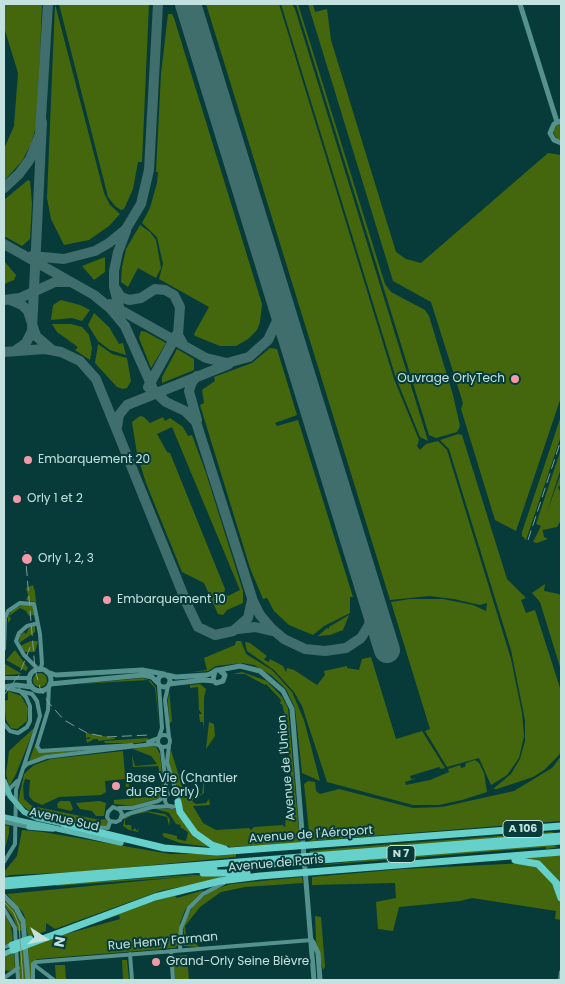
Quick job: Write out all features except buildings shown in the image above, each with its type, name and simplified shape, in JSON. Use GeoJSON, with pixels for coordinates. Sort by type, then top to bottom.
{"type":"FeatureCollection","features":[{"type":"Feature","properties":{"kind":"highway"},"geometry":{"type":"LineString","coordinates":[[177,799],[183,817],[199,838],[217,847],[235,852]]}},
{"type":"Feature","properties":{"kind":"highway","name":"Avenue de l'Aéroport"},"geometry":{"type":"LineString","coordinates":[[64,824],[152,845],[187,851],[235,852],[561,826]]}},
{"type":"Feature","properties":{"kind":"highway"},"geometry":{"type":"LineString","coordinates":[[484,833],[491,835],[561,831]]}},
{"type":"Feature","properties":{"kind":"highway","name":"N 7"},"geometry":{"type":"LineString","coordinates":[[4,881],[561,836]]}},
{"type":"Feature","properties":{"kind":"highway","name":"N 7"},"geometry":{"type":"LineString","coordinates":[[4,886],[561,841]]}},
{"type":"Feature","properties":{"kind":"highway"},"geometry":{"type":"LineString","coordinates":[[121,843],[164,851],[181,853],[187,851]]}},
{"type":"Feature","properties":{"kind":"highway"},"geometry":{"type":"LineString","coordinates":[[191,866],[206,861],[332,848],[337,844]]}},
{"type":"Feature","properties":{"kind":"highway"},"geometry":{"type":"LineString","coordinates":[[488,858],[496,854],[561,848]]}},
{"type":"Feature","properties":{"kind":"highway","name":"Avenue de Paris"},"geometry":{"type":"LineString","coordinates":[[13,948],[88,919],[94,920],[169,893],[235,878],[561,852]]}},
{"type":"Feature","properties":{"kind":"highway"},"geometry":{"type":"LineString","coordinates":[[488,858],[494,861],[533,862],[544,867],[561,888]]}},
{"type":"Feature","properties":{"kind":"highway"},"geometry":{"type":"LineString","coordinates":[[180,871],[220,874],[321,868],[330,871]]}},
{"type":"Feature","properties":{"kind":"highway"},"geometry":{"type":"LineString","coordinates":[[554,879],[561,898]]}},
{"type":"Feature","properties":{"kind":"main road"},"geometry":{"type":"LineString","coordinates":[[4,782],[10,796],[24,812],[37,818],[64,824]]}},
{"type":"Feature","properties":{"kind":"main road","name":"Avenue Sud"},"geometry":{"type":"LineString","coordinates":[[4,817],[48,830],[54,828],[121,843]]}},
{"type":"Feature","properties":{"kind":"main road"},"geometry":{"type":"LineString","coordinates":[[4,954],[13,948]]}},
{"type":"Feature","properties":{"kind":"street"},"geometry":{"type":"LineString","coordinates":[[520,4],[559,122],[552,126],[550,133],[554,140],[561,143]]}},
{"type":"Feature","properties":{"kind":"street"},"geometry":{"type":"LineString","coordinates":[[4,649],[6,615],[12,607],[22,603],[35,605],[41,655],[40,670]]}},
{"type":"Feature","properties":{"kind":"street"},"geometry":{"type":"LineString","coordinates":[[35,624],[27,626],[17,634],[16,639],[24,655],[40,670]]}},
{"type":"Feature","properties":{"kind":"street","name":"Avenue de l'Union"},"geometry":{"type":"LineString","coordinates":[[40,670],[52,675],[142,670],[176,677],[207,675],[217,670],[240,666],[252,668],[265,674],[279,687],[288,699],[293,715],[314,980]]}},
{"type":"Feature","properties":{"kind":"street"},"geometry":{"type":"LineString","coordinates":[[32,687],[30,678],[34,672],[40,670]]}},
{"type":"Feature","properties":{"kind":"street"},"geometry":{"type":"LineString","coordinates":[[214,681],[212,677],[217,670],[224,673],[225,677]]}},
{"type":"Feature","properties":{"kind":"street"},"geometry":{"type":"LineString","coordinates":[[4,687],[16,684],[41,691],[50,685],[143,675],[152,677],[158,684],[168,685],[203,680],[221,683],[234,670],[247,670],[264,677],[279,687]]}},
{"type":"Feature","properties":{"kind":"street"},"geometry":{"type":"LineString","coordinates":[[47,672],[50,677],[48,710],[37,748],[42,751],[116,744],[159,745],[164,748],[169,746]]}},
{"type":"Feature","properties":{"kind":"street"},"geometry":{"type":"LineString","coordinates":[[170,806],[165,801],[167,780],[159,745],[162,728],[158,684],[159,677],[165,675],[170,680],[165,700],[169,737],[167,762],[177,799]]}},
{"type":"Feature","properties":{"kind":"street"},"geometry":{"type":"LineString","coordinates":[[4,678],[30,678]]}},
{"type":"Feature","properties":{"kind":"street"},"geometry":{"type":"LineString","coordinates":[[4,687],[17,689],[35,697],[40,716],[19,779],[15,801],[16,839],[12,852],[4,862]]}},
{"type":"Feature","properties":{"kind":"street"},"geometry":{"type":"LineString","coordinates":[[4,724],[8,730],[18,733],[27,727],[30,720],[31,710],[28,701],[17,689]]}},
{"type":"Feature","properties":{"kind":"street"},"geometry":{"type":"LineString","coordinates":[[22,770],[27,764],[52,756],[144,744],[164,735],[169,737]]}},
{"type":"Feature","properties":{"kind":"street"},"geometry":{"type":"LineString","coordinates":[[4,794],[19,779]]}},
{"type":"Feature","properties":{"kind":"street"},"geometry":{"type":"LineString","coordinates":[[64,824],[104,829],[110,826],[108,812],[116,808],[132,808],[160,800],[173,793],[177,799]]}},
{"type":"Feature","properties":{"kind":"street"},"geometry":{"type":"LineString","coordinates":[[110,821],[116,822],[128,814],[152,807],[170,806],[177,799]]}},
{"type":"Feature","properties":{"kind":"street"},"geometry":{"type":"LineString","coordinates":[[116,808],[121,812],[121,818]]}},
{"type":"Feature","properties":{"kind":"street"},"geometry":{"type":"LineString","coordinates":[[4,822],[28,824]]}},
{"type":"Feature","properties":{"kind":"street"},"geometry":{"type":"LineString","coordinates":[[180,950],[181,928],[189,908],[210,889],[235,878]]}},
{"type":"Feature","properties":{"kind":"street"},"geometry":{"type":"LineString","coordinates":[[4,896],[16,908],[23,921],[28,980]]}},
{"type":"Feature","properties":{"kind":"street"},"geometry":{"type":"LineString","coordinates":[[4,909],[14,928],[18,980]]}},
{"type":"Feature","properties":{"kind":"street","name":"Avenue de l'Union"},"geometry":{"type":"LineString","coordinates":[[312,940],[318,953],[320,980]]}},
{"type":"Feature","properties":{"kind":"street","name":"Rue Henry Farman"},"geometry":{"type":"LineString","coordinates":[[32,964],[36,962],[312,940]]}},
{"type":"Feature","properties":{"kind":"street"},"geometry":{"type":"LineString","coordinates":[[4,947],[13,948]]}},
{"type":"Feature","properties":{"kind":"street"},"geometry":{"type":"LineString","coordinates":[[171,951],[173,980]]}},
{"type":"Feature","properties":{"kind":"street"},"geometry":{"type":"LineString","coordinates":[[130,954],[132,980]]}},
{"type":"Feature","properties":{"kind":"street"},"geometry":{"type":"LineString","coordinates":[[32,964],[33,980]]}},
{"type":"Feature","properties":{"kind":"street"},"geometry":{"type":"LineString","coordinates":[[32,964],[54,980]]}},
{"type":"Feature","properties":{"kind":"street"},"geometry":{"type":"LineString","coordinates":[[4,979],[18,968]]}},
{"type":"Feature","properties":{"kind":"street"},"geometry":{"type":"LineString","coordinates":[[560,980],[561,972]]}},
{"type":"Feature","properties":{"kind":"green space"},"geometry":{"type":"Polygon","coordinates":[[[4,4],[42,4],[37,124],[31,144],[22,161],[4,181],[4,149],[14,126],[18,73],[4,27],[4,4]]]}},
{"type":"Feature","properties":{"kind":"green space"},"geometry":{"type":"Polygon","coordinates":[[[55,4],[104,193],[110,205],[120,214],[109,226],[89,240],[64,245],[51,219],[47,198],[55,4]]]}},
{"type":"Feature","properties":{"kind":"green space"},"geometry":{"type":"Polygon","coordinates":[[[59,4],[149,4],[142,162],[138,162],[133,189],[124,209],[121,210],[108,197],[59,4]]]}},
{"type":"Feature","properties":{"kind":"green space"},"geometry":{"type":"Polygon","coordinates":[[[206,4],[279,4],[394,379],[419,440],[417,446],[420,450],[426,444],[438,441],[447,450],[511,659],[522,713],[524,736],[519,758],[507,775],[491,785],[479,758],[447,767],[425,731],[430,729],[391,602],[410,599],[443,599],[473,605],[486,611],[487,603],[480,605],[429,596],[390,600],[206,4]]]}},
{"type":"Feature","properties":{"kind":"green space"},"geometry":{"type":"Polygon","coordinates":[[[281,4],[292,4],[295,9],[428,441],[420,437],[396,378],[281,4]]]}},
{"type":"Feature","properties":{"kind":"green space"},"geometry":{"type":"Polygon","coordinates":[[[296,4],[298,4],[385,284],[391,292],[425,310],[429,316],[453,395],[460,426],[457,432],[436,438],[429,435],[296,4]]]}},
{"type":"Feature","properties":{"kind":"green space"},"geometry":{"type":"Polygon","coordinates":[[[308,4],[313,4],[315,12],[327,9],[331,40],[396,252],[406,259],[421,263],[548,153],[561,155],[561,397],[516,531],[495,520],[461,409],[463,403],[431,302],[393,281],[308,4]]]}},
{"type":"Feature","properties":{"kind":"green space"},"geometry":{"type":"Polygon","coordinates":[[[168,14],[172,14],[174,18],[262,304],[257,330],[248,339],[236,346],[220,346],[195,336],[194,334],[209,307],[159,279],[163,264],[157,237],[142,223],[150,208],[157,183],[161,74],[168,14]]]}},
{"type":"Feature","properties":{"kind":"green space"},"geometry":{"type":"Polygon","coordinates":[[[561,124],[561,140],[557,139],[553,132],[556,126],[561,124]]]}},
{"type":"Feature","properties":{"kind":"green space"},"geometry":{"type":"Polygon","coordinates":[[[28,180],[30,181],[32,204],[30,239],[22,246],[4,236],[4,200],[28,180]]]}},
{"type":"Feature","properties":{"kind":"green space"},"geometry":{"type":"Polygon","coordinates":[[[140,225],[150,232],[156,240],[161,268],[156,278],[138,268],[128,287],[121,282],[122,267],[126,249],[140,225]]]}},
{"type":"Feature","properties":{"kind":"green space"},"geometry":{"type":"Polygon","coordinates":[[[105,257],[105,272],[94,280],[82,266],[105,257]]]}},
{"type":"Feature","properties":{"kind":"green space"},"geometry":{"type":"Polygon","coordinates":[[[4,261],[16,275],[14,280],[4,284],[4,261]]]}},
{"type":"Feature","properties":{"kind":"green space"},"geometry":{"type":"Polygon","coordinates":[[[61,300],[90,310],[82,321],[72,318],[51,320],[53,305],[61,300]]]}},
{"type":"Feature","properties":{"kind":"green space"},"geometry":{"type":"Polygon","coordinates":[[[94,313],[109,327],[119,344],[123,343],[126,355],[110,350],[98,341],[88,325],[94,313]]]}},
{"type":"Feature","properties":{"kind":"green space"},"geometry":{"type":"Polygon","coordinates":[[[52,324],[71,324],[82,327],[89,335],[92,348],[90,360],[75,350],[78,347],[57,332],[52,324]]]}},
{"type":"Feature","properties":{"kind":"green space"},"geometry":{"type":"Polygon","coordinates":[[[141,331],[166,343],[151,368],[139,338],[141,331]]]}},
{"type":"Feature","properties":{"kind":"green space"},"geometry":{"type":"Polygon","coordinates":[[[98,344],[112,354],[127,358],[131,381],[127,388],[117,387],[95,363],[98,344]]]}},
{"type":"Feature","properties":{"kind":"green space"},"geometry":{"type":"Polygon","coordinates":[[[270,348],[277,349],[297,415],[275,423],[277,426],[298,420],[353,597],[350,597],[350,613],[324,626],[313,635],[289,625],[274,611],[267,598],[263,599],[250,568],[200,405],[204,403],[202,390],[215,381],[214,377],[252,363],[270,348]]]}},
{"type":"Feature","properties":{"kind":"green space"},"geometry":{"type":"Polygon","coordinates":[[[177,349],[194,359],[194,370],[162,383],[162,377],[177,349]]]}},
{"type":"Feature","properties":{"kind":"green space"},"geometry":{"type":"Polygon","coordinates":[[[140,416],[150,423],[163,417],[165,421],[170,418],[183,427],[188,436],[192,435],[243,591],[243,603],[227,610],[223,615],[218,614],[204,583],[182,572],[146,483],[137,454],[132,422],[140,416]],[[172,427],[157,434],[167,452],[170,453],[225,589],[224,593],[228,596],[240,590],[172,427]]]}},
{"type":"Feature","properties":{"kind":"green space"},"geometry":{"type":"Polygon","coordinates":[[[561,416],[561,436],[526,540],[522,536],[522,532],[561,416]]]}},
{"type":"Feature","properties":{"kind":"green space"},"geometry":{"type":"Polygon","coordinates":[[[458,434],[462,435],[507,579],[526,598],[521,600],[526,613],[535,610],[561,691],[561,751],[559,755],[544,770],[533,777],[497,789],[493,789],[511,774],[520,759],[525,741],[525,720],[511,650],[449,449],[440,440],[458,434]]]}},
{"type":"Feature","properties":{"kind":"green space"},"geometry":{"type":"Polygon","coordinates":[[[561,449],[561,468],[547,512],[560,476],[561,485],[558,487],[561,494],[561,520],[557,527],[543,530],[542,527],[544,537],[548,539],[537,543],[533,542],[541,526],[536,524],[561,449]]]}},
{"type":"Feature","properties":{"kind":"green space"},"geometry":{"type":"Polygon","coordinates":[[[545,584],[544,591],[559,594],[561,597],[561,670],[540,602],[532,593],[545,584]]]}},
{"type":"Feature","properties":{"kind":"green space"},"geometry":{"type":"Polygon","coordinates":[[[33,585],[36,602],[26,600],[28,595],[26,588],[33,585]]]}},
{"type":"Feature","properties":{"kind":"green space"},"geometry":{"type":"Polygon","coordinates":[[[22,605],[33,605],[34,615],[29,616],[26,611],[20,608],[9,616],[11,619],[8,623],[8,617],[11,611],[22,605]]]}},
{"type":"Feature","properties":{"kind":"green space"},"geometry":{"type":"Polygon","coordinates":[[[349,615],[343,630],[330,635],[318,636],[327,628],[329,629],[329,627],[349,615]]]}},
{"type":"Feature","properties":{"kind":"green space"},"geometry":{"type":"Polygon","coordinates":[[[35,626],[35,632],[19,643],[20,635],[24,632],[26,634],[29,628],[35,626]]]}},
{"type":"Feature","properties":{"kind":"green space"},"geometry":{"type":"Polygon","coordinates":[[[31,641],[38,641],[35,652],[25,652],[20,646],[31,641]]]}},
{"type":"Feature","properties":{"kind":"green space"},"geometry":{"type":"Polygon","coordinates":[[[236,641],[241,641],[246,654],[272,670],[292,692],[304,720],[320,781],[302,773],[295,708],[286,689],[271,675],[254,665],[242,663],[216,666],[208,671],[192,672],[207,670],[204,658],[235,645],[236,641]]]}},
{"type":"Feature","properties":{"kind":"green space"},"geometry":{"type":"Polygon","coordinates":[[[245,642],[250,643],[267,656],[264,659],[266,661],[269,662],[270,659],[283,666],[286,672],[287,668],[294,670],[317,685],[325,675],[324,671],[347,666],[347,668],[359,670],[362,659],[371,657],[396,739],[422,731],[445,768],[441,769],[439,767],[410,776],[411,779],[417,778],[405,782],[406,785],[430,780],[449,772],[448,769],[460,765],[461,768],[465,767],[466,763],[475,760],[479,763],[484,773],[487,792],[439,805],[413,805],[327,782],[302,706],[294,692],[274,670],[247,651],[245,642]]]}},
{"type":"Feature","properties":{"kind":"green space"},"geometry":{"type":"Polygon","coordinates":[[[15,650],[28,668],[26,671],[6,660],[15,650]]]}},
{"type":"Feature","properties":{"kind":"green space"},"geometry":{"type":"Polygon","coordinates":[[[5,664],[22,674],[5,675],[5,664]]]}},
{"type":"Feature","properties":{"kind":"green space"},"geometry":{"type":"Polygon","coordinates":[[[242,672],[267,681],[282,697],[288,708],[300,843],[231,847],[218,844],[202,837],[185,816],[168,760],[171,750],[185,796],[202,794],[204,778],[204,793],[201,795],[194,797],[192,801],[196,804],[206,803],[209,799],[210,805],[193,806],[203,823],[216,830],[249,828],[251,830],[254,827],[283,825],[285,828],[286,816],[294,811],[286,719],[282,704],[280,704],[281,700],[266,684],[245,674],[233,674],[242,672]]]}},
{"type":"Feature","properties":{"kind":"green space"},"geometry":{"type":"Polygon","coordinates":[[[37,673],[43,673],[47,680],[43,687],[37,687],[33,683],[33,677],[37,673]]]}},
{"type":"Feature","properties":{"kind":"green space"},"geometry":{"type":"Polygon","coordinates":[[[143,678],[151,681],[156,688],[159,723],[155,688],[148,680],[79,684],[143,678]]]}},
{"type":"Feature","properties":{"kind":"green space"},"geometry":{"type":"Polygon","coordinates":[[[200,684],[206,689],[204,698],[204,729],[203,722],[200,722],[199,714],[202,714],[199,710],[198,687],[190,688],[190,685],[200,684]]]}},
{"type":"Feature","properties":{"kind":"green space"},"geometry":{"type":"Polygon","coordinates":[[[169,690],[172,721],[169,724],[168,701],[169,690]]]}},
{"type":"Feature","properties":{"kind":"green space"},"geometry":{"type":"Polygon","coordinates":[[[8,691],[21,696],[28,708],[27,721],[17,729],[11,728],[6,720],[4,701],[8,700],[8,691]]]}},
{"type":"Feature","properties":{"kind":"green space"},"geometry":{"type":"Polygon","coordinates":[[[209,722],[214,724],[215,736],[206,749],[209,722]]]}},
{"type":"Feature","properties":{"kind":"green space"},"geometry":{"type":"Polygon","coordinates":[[[35,727],[9,787],[6,774],[9,751],[35,727]]]}},
{"type":"Feature","properties":{"kind":"green space"},"geometry":{"type":"Polygon","coordinates":[[[86,733],[115,739],[98,741],[98,739],[94,739],[87,743],[86,739],[90,739],[90,737],[86,738],[86,733]]]}},
{"type":"Feature","properties":{"kind":"green space"},"geometry":{"type":"Polygon","coordinates":[[[148,738],[148,741],[138,743],[105,743],[104,741],[148,738]]]}},
{"type":"Feature","properties":{"kind":"green space"},"geometry":{"type":"Polygon","coordinates":[[[35,745],[39,752],[80,749],[80,751],[46,755],[29,761],[35,745]]]}},
{"type":"Feature","properties":{"kind":"green space"},"geometry":{"type":"Polygon","coordinates":[[[148,746],[156,747],[160,754],[164,793],[159,798],[131,806],[114,804],[114,800],[148,797],[148,794],[163,793],[161,771],[159,771],[158,766],[133,767],[132,755],[135,766],[157,764],[151,756],[133,749],[148,746]]]}},
{"type":"Feature","properties":{"kind":"green space"},"geometry":{"type":"Polygon","coordinates":[[[123,751],[125,775],[128,775],[129,787],[126,787],[125,779],[105,781],[106,792],[101,795],[59,797],[42,805],[33,801],[29,796],[30,780],[25,779],[23,786],[24,799],[32,806],[100,820],[105,819],[108,823],[107,826],[98,827],[40,816],[18,802],[24,774],[34,765],[51,759],[123,751]]]}},
{"type":"Feature","properties":{"kind":"green space"},"geometry":{"type":"Polygon","coordinates":[[[561,756],[561,821],[310,841],[304,784],[308,781],[315,782],[316,791],[320,794],[339,789],[413,808],[442,807],[514,791],[552,768],[561,756]]]}},
{"type":"Feature","properties":{"kind":"green space"},"geometry":{"type":"Polygon","coordinates":[[[60,801],[70,801],[73,809],[71,811],[58,808],[57,804],[60,801]]]}},
{"type":"Feature","properties":{"kind":"green space"},"geometry":{"type":"Polygon","coordinates":[[[99,801],[106,803],[104,816],[96,816],[92,811],[80,809],[76,803],[99,801]]]}},
{"type":"Feature","properties":{"kind":"green space"},"geometry":{"type":"Polygon","coordinates":[[[153,808],[176,809],[190,832],[209,847],[180,843],[164,837],[162,834],[165,833],[186,841],[188,832],[180,827],[181,825],[176,824],[169,813],[153,808]]]}},
{"type":"Feature","properties":{"kind":"green space"},"geometry":{"type":"Polygon","coordinates":[[[146,811],[165,814],[170,819],[169,826],[167,817],[147,812],[132,815],[146,811]]]}},
{"type":"Feature","properties":{"kind":"green space"},"geometry":{"type":"Polygon","coordinates":[[[132,815],[125,819],[125,825],[131,825],[132,831],[123,826],[125,817],[132,815]]]}},
{"type":"Feature","properties":{"kind":"green space"},"geometry":{"type":"Polygon","coordinates":[[[4,825],[9,826],[9,833],[4,852],[4,825]]]}},
{"type":"Feature","properties":{"kind":"green space"},"geometry":{"type":"Polygon","coordinates":[[[22,830],[170,854],[236,854],[236,857],[80,872],[10,875],[4,877],[4,872],[17,856],[22,830]]]}},
{"type":"Feature","properties":{"kind":"green space"},"geometry":{"type":"Polygon","coordinates":[[[551,832],[560,834],[310,854],[310,851],[551,832]]]}},
{"type":"Feature","properties":{"kind":"green space"},"geometry":{"type":"Polygon","coordinates":[[[561,844],[554,846],[559,847],[546,849],[546,847],[311,866],[392,857],[561,844]]]}},
{"type":"Feature","properties":{"kind":"green space"},"geometry":{"type":"Polygon","coordinates":[[[561,855],[561,884],[547,868],[529,859],[529,857],[561,855]]]}},
{"type":"Feature","properties":{"kind":"green space"},"geometry":{"type":"Polygon","coordinates":[[[526,863],[541,868],[557,890],[561,903],[561,920],[555,919],[556,911],[472,898],[460,901],[399,907],[393,931],[378,929],[376,902],[396,898],[395,883],[312,885],[312,877],[403,869],[526,863]]]}},
{"type":"Feature","properties":{"kind":"green space"},"geometry":{"type":"Polygon","coordinates":[[[193,875],[230,877],[160,891],[55,929],[46,923],[46,931],[28,937],[24,914],[7,894],[193,876],[56,886],[55,884],[193,875]]]}},
{"type":"Feature","properties":{"kind":"green space"},"geometry":{"type":"Polygon","coordinates":[[[302,877],[303,883],[245,887],[221,892],[200,907],[185,926],[186,935],[184,934],[183,925],[193,906],[210,891],[231,884],[302,877]]]}},
{"type":"Feature","properties":{"kind":"green space"},"geometry":{"type":"Polygon","coordinates":[[[211,885],[175,896],[177,898],[204,890],[185,910],[180,923],[179,944],[175,948],[37,959],[31,964],[31,980],[29,980],[28,948],[59,936],[120,919],[119,915],[96,922],[148,903],[211,885]]]}},
{"type":"Feature","properties":{"kind":"green space"},"geometry":{"type":"Polygon","coordinates":[[[4,899],[10,903],[20,919],[22,930],[18,931],[13,917],[4,905],[4,899]]]}},
{"type":"Feature","properties":{"kind":"green space"},"geometry":{"type":"Polygon","coordinates":[[[4,913],[11,926],[13,939],[10,944],[4,944],[4,913]]]}},
{"type":"Feature","properties":{"kind":"green space"},"geometry":{"type":"Polygon","coordinates":[[[315,916],[321,917],[325,967],[323,970],[316,940],[315,916]]]}},
{"type":"Feature","properties":{"kind":"green space"},"geometry":{"type":"Polygon","coordinates":[[[181,939],[193,940],[199,947],[184,946],[181,939]]]}},
{"type":"Feature","properties":{"kind":"green space"},"geometry":{"type":"Polygon","coordinates":[[[25,949],[26,980],[19,980],[20,951],[25,949]]]}},
{"type":"Feature","properties":{"kind":"green space"},"geometry":{"type":"Polygon","coordinates":[[[14,953],[15,968],[9,971],[4,970],[4,957],[14,953]]]}},
{"type":"Feature","properties":{"kind":"green space"},"geometry":{"type":"Polygon","coordinates":[[[187,955],[189,980],[175,980],[173,956],[187,955]]]}},
{"type":"Feature","properties":{"kind":"green space"},"geometry":{"type":"Polygon","coordinates":[[[122,960],[127,960],[129,980],[123,980],[122,960]]]}},
{"type":"Feature","properties":{"kind":"green space"},"geometry":{"type":"Polygon","coordinates":[[[55,965],[65,965],[66,980],[56,980],[55,965]]]}},
{"type":"Feature","properties":{"kind":"taxiway"},"geometry":{"type":"LineString","coordinates":[[4,188],[19,174],[30,159],[40,134],[48,4]]}},
{"type":"Feature","properties":{"kind":"taxiway"},"geometry":{"type":"LineString","coordinates":[[32,256],[64,259],[95,251],[109,243],[126,229],[141,204],[149,170],[158,4]]}},
{"type":"Feature","properties":{"kind":"taxiway"},"geometry":{"type":"LineString","coordinates":[[16,350],[26,343],[32,331],[42,122]]}},
{"type":"Feature","properties":{"kind":"taxiway"},"geometry":{"type":"LineString","coordinates":[[120,311],[114,287],[114,271],[118,252],[126,231]]}},
{"type":"Feature","properties":{"kind":"taxiway"},"geometry":{"type":"LineString","coordinates":[[4,244],[94,295],[110,308],[125,326],[154,391],[166,402],[185,411],[196,422],[253,601],[260,615],[271,628],[284,639],[305,649],[325,651],[346,648],[361,638],[369,625],[372,608],[370,593]]}},
{"type":"Feature","properties":{"kind":"taxiway"},"geometry":{"type":"LineString","coordinates":[[4,300],[20,298],[55,282],[69,282]]}},
{"type":"Feature","properties":{"kind":"taxiway"},"geometry":{"type":"LineString","coordinates":[[115,288],[121,297],[129,300],[141,298],[155,289],[165,290],[174,295],[180,307],[178,335],[183,344]]}},
{"type":"Feature","properties":{"kind":"taxiway"},"geometry":{"type":"LineString","coordinates":[[110,304],[206,358],[227,363],[249,357],[268,340],[277,321],[277,294]]}},
{"type":"Feature","properties":{"kind":"taxiway"},"geometry":{"type":"LineString","coordinates":[[10,300],[22,305],[28,311],[36,336],[51,349]]}},
{"type":"Feature","properties":{"kind":"taxiway"},"geometry":{"type":"LineString","coordinates":[[148,387],[177,334]]}},
{"type":"Feature","properties":{"kind":"taxiway"},"geometry":{"type":"LineString","coordinates":[[4,352],[45,349],[61,352],[80,361],[96,379],[198,627],[215,635],[233,631],[248,618],[252,600]]}},
{"type":"Feature","properties":{"kind":"taxiway"},"geometry":{"type":"LineString","coordinates":[[117,427],[119,415],[127,405],[229,364]]}},
{"type":"Feature","properties":{"kind":"taxiway"},"geometry":{"type":"LineString","coordinates":[[197,376],[192,382],[189,391],[197,420]]}},
{"type":"Feature","properties":{"kind":"taxiway"},"geometry":{"type":"LineString","coordinates":[[238,629],[255,627],[272,631]]}},
{"type":"Feature","properties":{"kind":"runway"},"geometry":{"type":"LineString","coordinates":[[188,4],[387,650]]}},
{"type":"Feature","properties":{"kind":"tram line"},"geometry":{"type":"LineString","coordinates":[[4,902],[14,913],[19,925],[23,980]]}},
{"type":"Feature","properties":{"kind":"railway"},"geometry":{"type":"LineString","coordinates":[[528,540],[561,440]]}},
{"type":"Feature","properties":{"kind":"railway"},"geometry":{"type":"LineString","coordinates":[[25,551],[35,669],[40,688],[48,702],[64,720],[87,733],[106,737],[149,735]]}},
{"type":"Feature","properties":{"kind":"railway"},"geometry":{"type":"LineString","coordinates":[[4,695],[19,675],[31,645]]}},
{"type":"Feature","properties":{"kind":"place","name":"Ouvrage OrlyTech"},"geometry":{"type":"Point","coordinates":[515,379]}},
{"type":"Feature","properties":{"kind":"place","name":"Embarquement 20"},"geometry":{"type":"Point","coordinates":[28,460]}},
{"type":"Feature","properties":{"kind":"place","name":"Orly 1 et 2"},"geometry":{"type":"Point","coordinates":[17,499]}},
{"type":"Feature","properties":{"kind":"place","name":"Orly 1, 2, 3"},"geometry":{"type":"Point","coordinates":[27,559]}},
{"type":"Feature","properties":{"kind":"place","name":"Embarquement 10"},"geometry":{"type":"Point","coordinates":[107,600]}},
{"type":"Feature","properties":{"kind":"place","name":"Base Vie (Chantier du GPE Orly)"},"geometry":{"type":"Point","coordinates":[116,786]}},
{"type":"Feature","properties":{"kind":"place","name":"Grand-Orly Seine Bièvre"},"geometry":{"type":"Point","coordinates":[156,962]}}]}
